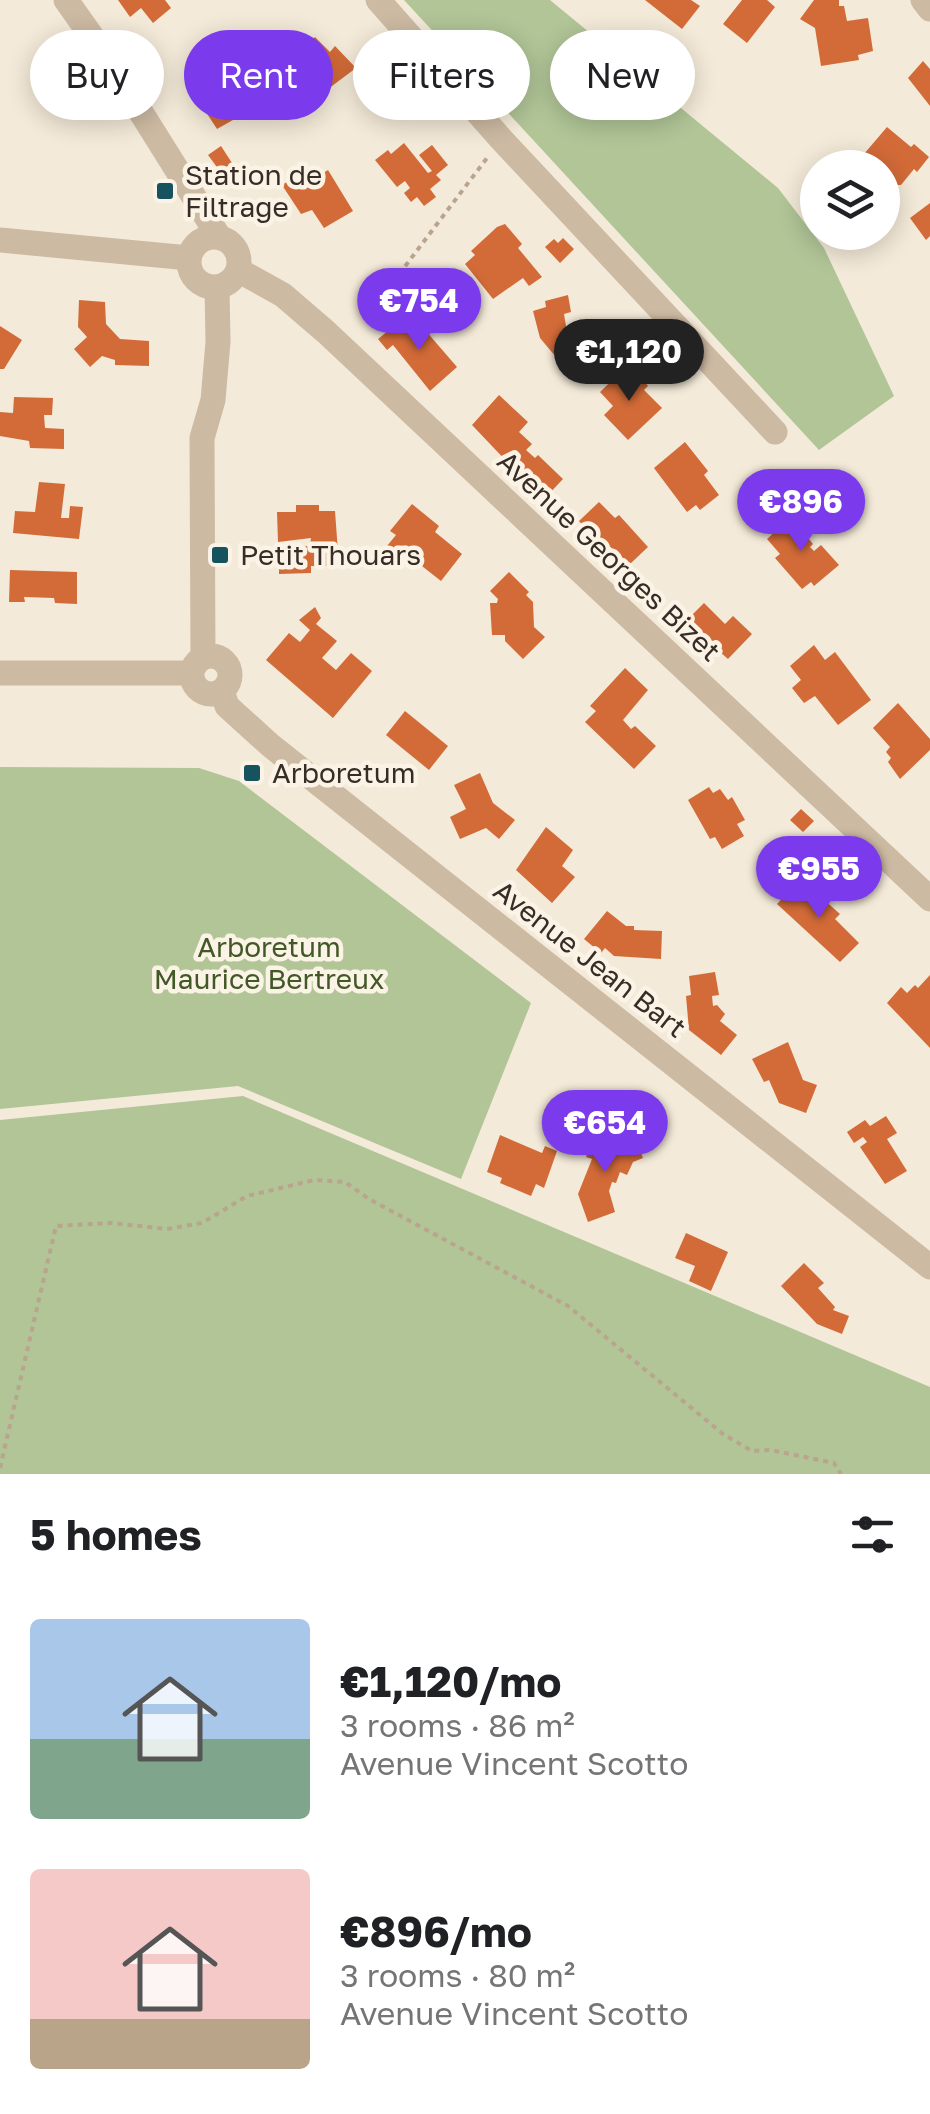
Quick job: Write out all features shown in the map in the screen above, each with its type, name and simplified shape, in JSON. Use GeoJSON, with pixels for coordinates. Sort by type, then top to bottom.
{"type":"FeatureCollection","features":[{"type":"Feature","properties":{"kind":"street"},"geometry":{"type":"LineString","coordinates":[[66,0],[219,237],[236,249],[238,270],[228,283],[217,287],[196,280],[188,258],[202,239],[219,237]]}},
{"type":"Feature","properties":{"kind":"street"},"geometry":{"type":"LineString","coordinates":[[378,0],[501,139],[775,432]]}},
{"type":"Feature","properties":{"kind":"street"},"geometry":{"type":"LineString","coordinates":[[923,0],[930,9]]}},
{"type":"Feature","properties":{"kind":"street"},"geometry":{"type":"LineString","coordinates":[[0,240],[188,258]]}},
{"type":"Feature","properties":{"kind":"street","name":"Avenue Georges Bizet"},"geometry":{"type":"LineString","coordinates":[[238,270],[282,295],[326,332],[930,898]]}},
{"type":"Feature","properties":{"kind":"street"},"geometry":{"type":"LineString","coordinates":[[0,673],[197,665],[202,438],[214,400],[217,287]]}},
{"type":"Feature","properties":{"kind":"street","name":"Avenue Jean Bart"},"geometry":{"type":"LineString","coordinates":[[197,665],[195,685],[204,693],[222,691],[227,706],[270,745],[930,1267]]}},
{"type":"Feature","properties":{"kind":"path"},"geometry":{"type":"LineString","coordinates":[[375,306],[501,139]]}},
{"type":"Feature","properties":{"kind":"path"},"geometry":{"type":"LineString","coordinates":[[0,1468],[56,1226],[112,1223],[167,1229],[202,1223],[247,1196],[314,1180],[345,1182],[369,1199],[568,1306],[723,1434],[752,1450],[834,1463],[840,1474]]}},
{"type":"Feature","properties":{"kind":"green space"},"geometry":{"type":"Polygon","coordinates":[[[404,0],[550,0],[586,30],[550,30],[550,120],[695,120],[778,188],[800,217],[800,250],[825,250],[894,396],[819,450],[515,120],[530,120],[530,30],[432,30],[404,0]]]}},
{"type":"Feature","properties":{"kind":"green space","name":"Arboretum Maurice Bertreux"},"geometry":{"type":"Polygon","coordinates":[[[0,767],[199,768],[239,781],[531,1003],[461,1179],[238,1086],[0,1109],[0,767]]]}},
{"type":"Feature","properties":{"kind":"green space"},"geometry":{"type":"Polygon","coordinates":[[[243,1096],[930,1387],[930,1474],[0,1474],[0,1120],[243,1096]]]}},
{"type":"Feature","properties":{"kind":"building"},"geometry":{"type":"Polygon","coordinates":[[[118,0],[165,0],[171,8],[153,23],[141,8],[130,17],[118,0]]]}},
{"type":"Feature","properties":{"kind":"building"},"geometry":{"type":"Polygon","coordinates":[[[645,0],[691,0],[700,6],[682,29],[645,0]]]}},
{"type":"Feature","properties":{"kind":"building"},"geometry":{"type":"Polygon","coordinates":[[[742,0],[767,0],[775,7],[747,43],[723,24],[742,0]]]}},
{"type":"Feature","properties":{"kind":"building"},"geometry":{"type":"Polygon","coordinates":[[[814,0],[839,0],[847,21],[868,18],[873,51],[858,55],[859,60],[821,66],[815,28],[800,19],[814,0]]]}},
{"type":"Feature","properties":{"kind":"building"},"geometry":{"type":"Polygon","coordinates":[[[335,46],[353,65],[353,70],[333,85],[335,46]]]}},
{"type":"Feature","properties":{"kind":"building"},"geometry":{"type":"Polygon","coordinates":[[[923,61],[930,69],[930,106],[908,78],[923,61]]]}},
{"type":"Feature","properties":{"kind":"building"},"geometry":{"type":"Polygon","coordinates":[[[211,120],[233,120],[217,129],[211,120]]]}},
{"type":"Feature","properties":{"kind":"building"},"geometry":{"type":"Polygon","coordinates":[[[887,127],[929,157],[900,185],[900,150],[867,150],[887,127]]]}},
{"type":"Feature","properties":{"kind":"building"},"geometry":{"type":"Polygon","coordinates":[[[404,143],[428,173],[432,171],[419,155],[432,145],[448,165],[436,175],[441,180],[430,189],[436,197],[424,206],[417,197],[411,202],[404,193],[410,188],[405,181],[397,187],[375,160],[404,143]]]}},
{"type":"Feature","properties":{"kind":"building"},"geometry":{"type":"Polygon","coordinates":[[[221,146],[234,166],[222,174],[208,155],[221,146]]]}},
{"type":"Feature","properties":{"kind":"building"},"geometry":{"type":"Polygon","coordinates":[[[306,170],[312,180],[328,170],[353,211],[324,228],[312,210],[301,214],[282,185],[306,170]]]}},
{"type":"Feature","properties":{"kind":"building"},"geometry":{"type":"Polygon","coordinates":[[[930,203],[930,236],[926,240],[910,218],[930,203]]]}},
{"type":"Feature","properties":{"kind":"building"},"geometry":{"type":"Polygon","coordinates":[[[505,224],[522,244],[518,248],[542,277],[529,286],[523,278],[493,299],[465,264],[475,255],[471,251],[505,224]]]}},
{"type":"Feature","properties":{"kind":"building"},"geometry":{"type":"Polygon","coordinates":[[[563,238],[574,249],[560,263],[545,247],[554,239],[558,243],[563,238]]]}},
{"type":"Feature","properties":{"kind":"building"},"geometry":{"type":"Polygon","coordinates":[[[568,295],[571,312],[564,314],[566,326],[573,331],[570,341],[582,355],[566,369],[540,338],[533,311],[546,307],[545,301],[568,295]]]}},
{"type":"Feature","properties":{"kind":"building"},"geometry":{"type":"Polygon","coordinates":[[[79,300],[105,302],[106,324],[120,339],[149,341],[149,366],[115,365],[115,360],[102,356],[90,367],[74,349],[87,337],[78,327],[79,300]]]}},
{"type":"Feature","properties":{"kind":"building"},"geometry":{"type":"Polygon","coordinates":[[[404,318],[412,328],[419,323],[457,367],[430,391],[393,345],[387,350],[378,339],[404,318]]]}},
{"type":"Feature","properties":{"kind":"building"},"geometry":{"type":"Polygon","coordinates":[[[0,326],[22,340],[4,369],[0,369],[0,326]]]}},
{"type":"Feature","properties":{"kind":"building"},"geometry":{"type":"Polygon","coordinates":[[[624,369],[634,379],[639,375],[648,386],[644,390],[662,408],[628,440],[604,415],[613,406],[600,392],[624,369]]]}},
{"type":"Feature","properties":{"kind":"building"},"geometry":{"type":"Polygon","coordinates":[[[499,395],[528,422],[519,432],[532,444],[526,450],[535,458],[538,455],[563,479],[547,496],[472,425],[499,395]]]}},
{"type":"Feature","properties":{"kind":"building"},"geometry":{"type":"Polygon","coordinates":[[[14,397],[53,398],[52,415],[44,415],[45,428],[64,429],[64,449],[30,448],[29,441],[0,436],[0,412],[13,413],[14,397]]]}},
{"type":"Feature","properties":{"kind":"building"},"geometry":{"type":"Polygon","coordinates":[[[685,442],[708,471],[704,475],[719,495],[700,510],[696,505],[687,512],[654,468],[685,442]]]}},
{"type":"Feature","properties":{"kind":"building"},"geometry":{"type":"Polygon","coordinates":[[[39,482],[65,484],[61,518],[69,518],[70,506],[83,507],[79,539],[13,533],[15,511],[35,512],[39,482]]]}},
{"type":"Feature","properties":{"kind":"building"},"geometry":{"type":"Polygon","coordinates":[[[599,502],[615,518],[619,515],[648,547],[630,564],[599,537],[595,540],[579,521],[599,502]]]}},
{"type":"Feature","properties":{"kind":"building"},"geometry":{"type":"Polygon","coordinates":[[[412,504],[439,526],[435,532],[462,554],[441,581],[413,559],[417,553],[411,549],[398,565],[382,552],[396,535],[390,531],[412,504]]]}},
{"type":"Feature","properties":{"kind":"building"},"geometry":{"type":"Polygon","coordinates":[[[296,505],[319,505],[319,511],[335,511],[339,566],[311,566],[311,573],[279,574],[279,547],[310,546],[311,538],[278,542],[277,512],[296,512],[296,505]]]}},
{"type":"Feature","properties":{"kind":"building"},"geometry":{"type":"Polygon","coordinates":[[[794,514],[808,529],[804,533],[813,544],[810,547],[814,551],[821,545],[839,565],[814,586],[811,582],[802,589],[775,558],[780,554],[767,539],[794,514]]]}},
{"type":"Feature","properties":{"kind":"building"},"geometry":{"type":"Polygon","coordinates":[[[10,570],[77,572],[77,604],[24,597],[25,602],[9,602],[10,570]]]}},
{"type":"Feature","properties":{"kind":"building"},"geometry":{"type":"Polygon","coordinates":[[[509,572],[529,592],[526,595],[533,602],[534,627],[545,637],[523,659],[505,641],[505,635],[492,635],[490,603],[497,603],[498,599],[490,591],[509,572]]]}},
{"type":"Feature","properties":{"kind":"building"},"geometry":{"type":"Polygon","coordinates":[[[704,603],[725,624],[733,616],[752,634],[728,659],[720,652],[716,656],[683,624],[704,603]]]}},
{"type":"Feature","properties":{"kind":"building"},"geometry":{"type":"Polygon","coordinates":[[[315,607],[321,618],[316,624],[337,641],[322,658],[336,670],[351,653],[372,671],[333,718],[266,660],[289,633],[300,642],[310,630],[299,620],[315,607]]]}},
{"type":"Feature","properties":{"kind":"building"},"geometry":{"type":"Polygon","coordinates":[[[814,645],[825,660],[835,652],[871,700],[838,725],[815,696],[804,703],[792,688],[801,680],[790,666],[814,645]]]}},
{"type":"Feature","properties":{"kind":"building"},"geometry":{"type":"Polygon","coordinates":[[[625,668],[648,690],[623,720],[656,746],[634,769],[585,722],[596,711],[590,706],[625,668]]]}},
{"type":"Feature","properties":{"kind":"building"},"geometry":{"type":"Polygon","coordinates":[[[898,703],[930,739],[930,750],[900,779],[888,762],[891,758],[886,752],[890,747],[873,728],[898,703]]]}},
{"type":"Feature","properties":{"kind":"building"},"geometry":{"type":"Polygon","coordinates":[[[405,711],[448,746],[429,770],[386,735],[405,711]]]}},
{"type":"Feature","properties":{"kind":"building"},"geometry":{"type":"Polygon","coordinates":[[[480,773],[493,803],[515,820],[499,839],[486,828],[460,839],[450,817],[466,809],[454,785],[480,773]]]}},
{"type":"Feature","properties":{"kind":"building"},"geometry":{"type":"Polygon","coordinates":[[[709,787],[713,793],[720,789],[728,800],[732,797],[745,820],[737,824],[744,836],[722,849],[715,837],[710,839],[688,800],[709,787]]]}},
{"type":"Feature","properties":{"kind":"building"},"geometry":{"type":"Polygon","coordinates":[[[801,809],[814,821],[803,832],[790,820],[801,809]]]}},
{"type":"Feature","properties":{"kind":"building"},"geometry":{"type":"Polygon","coordinates":[[[546,827],[573,850],[562,866],[575,877],[552,903],[516,870],[546,827]]]}},
{"type":"Feature","properties":{"kind":"building"},"geometry":{"type":"Polygon","coordinates":[[[797,883],[809,895],[813,890],[840,914],[835,919],[859,943],[840,962],[777,904],[797,883]]]}},
{"type":"Feature","properties":{"kind":"building"},"geometry":{"type":"Polygon","coordinates":[[[607,911],[626,926],[634,926],[634,930],[662,931],[661,959],[614,956],[605,948],[601,953],[584,939],[607,911]]]}},
{"type":"Feature","properties":{"kind":"building"},"geometry":{"type":"Polygon","coordinates":[[[715,972],[719,995],[712,996],[713,1006],[717,1005],[725,1014],[720,1021],[737,1035],[721,1055],[689,1030],[686,996],[691,995],[689,976],[715,972]]]}},
{"type":"Feature","properties":{"kind":"building"},"geometry":{"type":"Polygon","coordinates":[[[930,975],[930,1048],[887,1003],[901,987],[907,993],[930,975]]]}},
{"type":"Feature","properties":{"kind":"building"},"geometry":{"type":"Polygon","coordinates":[[[788,1042],[803,1080],[817,1085],[806,1113],[779,1103],[769,1080],[764,1082],[752,1059],[788,1042]]]}},
{"type":"Feature","properties":{"kind":"building"},"geometry":{"type":"Polygon","coordinates":[[[886,1116],[897,1133],[887,1139],[907,1171],[885,1184],[860,1147],[867,1142],[863,1137],[854,1143],[847,1132],[865,1120],[870,1126],[886,1116]]]}},
{"type":"Feature","properties":{"kind":"building"},"geometry":{"type":"Polygon","coordinates":[[[500,1135],[542,1153],[545,1146],[557,1151],[544,1188],[536,1184],[531,1196],[500,1183],[502,1178],[487,1172],[500,1135]]]}},
{"type":"Feature","properties":{"kind":"building"},"geometry":{"type":"Polygon","coordinates":[[[594,1136],[611,1144],[625,1138],[629,1143],[636,1141],[643,1158],[633,1162],[627,1175],[620,1172],[616,1183],[612,1182],[609,1191],[615,1212],[588,1222],[578,1194],[592,1159],[586,1157],[594,1136]]]}},
{"type":"Feature","properties":{"kind":"building"},"geometry":{"type":"Polygon","coordinates":[[[686,1233],[728,1252],[711,1291],[689,1281],[695,1266],[675,1258],[686,1233]]]}},
{"type":"Feature","properties":{"kind":"building"},"geometry":{"type":"Polygon","coordinates":[[[804,1263],[824,1283],[818,1288],[835,1307],[833,1310],[849,1316],[842,1334],[817,1324],[781,1286],[804,1263]]]}},
{"type":"Feature","properties":{"kind":"place","name":"Station de Filtrage"},"geometry":{"type":"Point","coordinates":[165,191]}},
{"type":"Feature","properties":{"kind":"place","name":"Petit Thouars"},"geometry":{"type":"Point","coordinates":[220,555]}},
{"type":"Feature","properties":{"kind":"place","name":"Arboretum"},"geometry":{"type":"Point","coordinates":[252,773]}}]}
